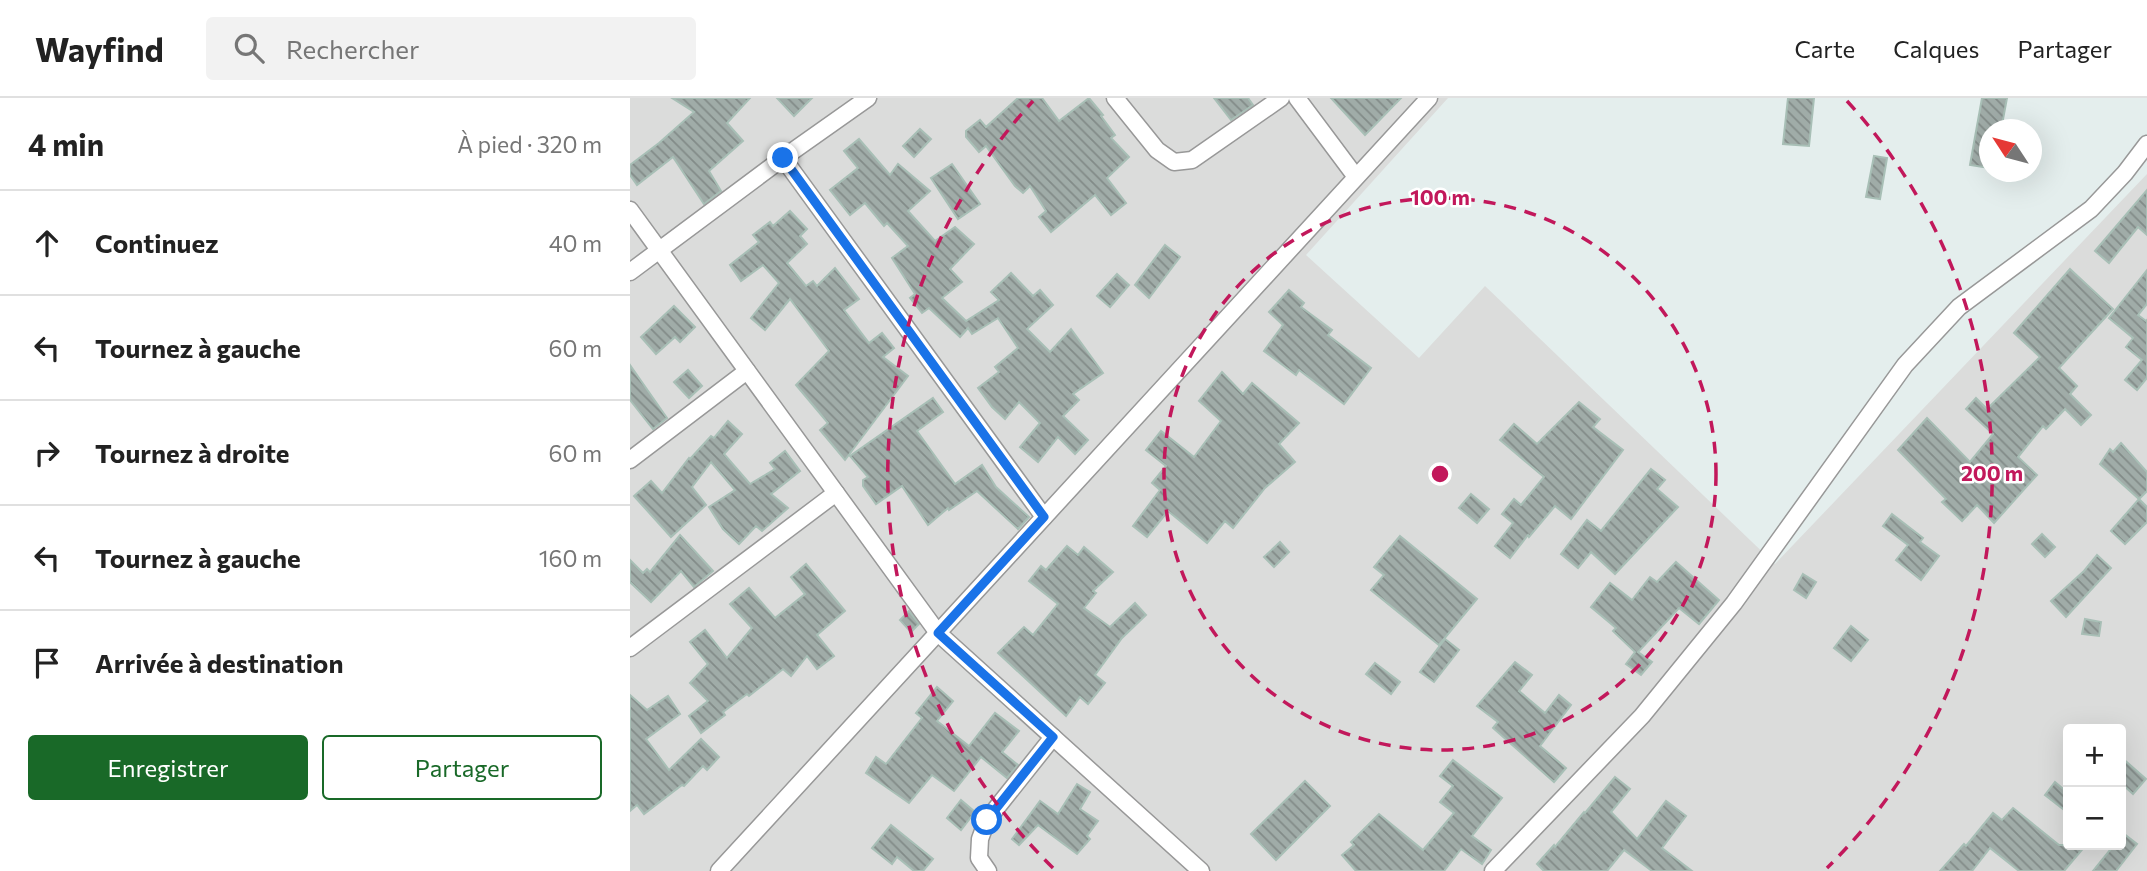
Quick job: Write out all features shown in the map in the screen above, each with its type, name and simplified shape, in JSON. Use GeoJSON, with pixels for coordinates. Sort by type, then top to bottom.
{"type":"FeatureCollection","features":[{"type":"Feature","properties":{"kind":"street"},"geometry":{"type":"LineString","coordinates":[[630,272],[868,98]]}},
{"type":"Feature","properties":{"kind":"street"},"geometry":{"type":"LineString","coordinates":[[1115,98],[1157,150],[1174,162],[1192,160],[1281,98]]}},
{"type":"Feature","properties":{"kind":"street"},"geometry":{"type":"LineString","coordinates":[[1297,98],[1356,177]]}},
{"type":"Feature","properties":{"kind":"street"},"geometry":{"type":"LineString","coordinates":[[719,871],[1429,98]]}},
{"type":"Feature","properties":{"kind":"street"},"geometry":{"type":"LineString","coordinates":[[1493,871],[1642,716],[1734,603],[1905,365],[1959,307],[2091,209],[2125,173],[2147,144]]}},
{"type":"Feature","properties":{"kind":"street"},"geometry":{"type":"LineString","coordinates":[[783,158],[1044,517]]}},
{"type":"Feature","properties":{"kind":"street"},"geometry":{"type":"LineString","coordinates":[[630,210],[938,633],[1201,871]]}},
{"type":"Feature","properties":{"kind":"street"},"geometry":{"type":"LineString","coordinates":[[630,460],[747,371]]}},
{"type":"Feature","properties":{"kind":"street"},"geometry":{"type":"LineString","coordinates":[[630,648],[836,493]]}},
{"type":"Feature","properties":{"kind":"street"},"geometry":{"type":"LineString","coordinates":[[988,871],[979,859],[980,839],[987,820],[1053,737]]}},
{"type":"Feature","properties":{"kind":"shaded area"},"geometry":{"type":"Polygon","coordinates":[[[630,98],[1448,98],[1306,255],[1419,358],[1485,286],[1775,564],[2147,174],[2147,871],[630,871],[630,98]]]}},
{"type":"Feature","properties":{"kind":"building"},"geometry":{"type":"Polygon","coordinates":[[[672,98],[750,98],[727,123],[743,141],[709,171],[721,191],[704,204],[673,157],[637,185],[630,175],[630,165],[694,112],[672,98]]]}},
{"type":"Feature","properties":{"kind":"building"},"geometry":{"type":"Polygon","coordinates":[[[777,98],[812,98],[794,116],[777,98]]]}},
{"type":"Feature","properties":{"kind":"building"},"geometry":{"type":"Polygon","coordinates":[[[1018,98],[1042,98],[1059,121],[1089,98],[1115,135],[1111,138],[1129,157],[1107,178],[1126,203],[1111,215],[1095,195],[1051,232],[1039,217],[1046,211],[1030,186],[1023,193],[986,146],[979,152],[966,137],[966,131],[980,120],[986,127],[1018,98]]]}},
{"type":"Feature","properties":{"kind":"building"},"geometry":{"type":"Polygon","coordinates":[[[1214,98],[1248,98],[1253,105],[1231,120],[1214,98]]]}},
{"type":"Feature","properties":{"kind":"building"},"geometry":{"type":"Polygon","coordinates":[[[1331,98],[1401,98],[1365,135],[1331,98]]]}},
{"type":"Feature","properties":{"kind":"building"},"geometry":{"type":"Polygon","coordinates":[[[1788,98],[1814,98],[1809,146],[1783,144],[1788,98]]]}},
{"type":"Feature","properties":{"kind":"building"},"geometry":{"type":"Polygon","coordinates":[[[1982,98],[2007,98],[2003,119],[1979,119],[1979,166],[1970,165],[1982,98]]]}},
{"type":"Feature","properties":{"kind":"building"},"geometry":{"type":"Polygon","coordinates":[[[920,129],[931,139],[914,157],[903,146],[920,129]]]}},
{"type":"Feature","properties":{"kind":"building"},"geometry":{"type":"Polygon","coordinates":[[[859,139],[890,175],[898,164],[930,191],[908,211],[935,241],[955,227],[974,244],[950,269],[962,282],[942,298],[966,321],[999,300],[991,292],[1011,273],[1033,296],[1040,290],[1053,305],[1027,329],[1050,352],[1071,329],[1103,373],[1073,394],[1079,400],[1063,416],[1088,440],[1075,454],[1058,437],[1038,462],[1020,447],[1040,423],[1019,402],[1005,419],[978,388],[999,372],[995,367],[1018,348],[998,318],[972,334],[968,328],[960,337],[929,308],[922,313],[910,298],[915,294],[892,258],[908,246],[887,223],[884,226],[865,203],[850,215],[830,190],[858,168],[844,151],[859,139]]]}},
{"type":"Feature","properties":{"kind":"building"},"geometry":{"type":"Polygon","coordinates":[[[1874,156],[1887,158],[1880,199],[1866,197],[1874,156]]]}},
{"type":"Feature","properties":{"kind":"building"},"geometry":{"type":"Polygon","coordinates":[[[952,164],[980,204],[958,219],[931,178],[952,164]]]}},
{"type":"Feature","properties":{"kind":"building"},"geometry":{"type":"Polygon","coordinates":[[[2147,190],[2147,235],[2138,227],[2109,263],[2095,251],[2147,190]]]}},
{"type":"Feature","properties":{"kind":"building"},"geometry":{"type":"Polygon","coordinates":[[[790,211],[807,229],[800,236],[807,244],[787,263],[806,286],[813,281],[817,286],[835,268],[859,299],[844,310],[869,343],[882,333],[894,348],[883,357],[908,376],[845,460],[820,430],[828,423],[796,385],[829,351],[790,299],[765,330],[751,318],[779,283],[763,265],[741,281],[730,265],[759,242],[753,235],[770,222],[773,226],[790,211]]]}},
{"type":"Feature","properties":{"kind":"building"},"geometry":{"type":"Polygon","coordinates":[[[1165,245],[1180,257],[1149,298],[1135,285],[1165,245]]]}},
{"type":"Feature","properties":{"kind":"building"},"geometry":{"type":"Polygon","coordinates":[[[2070,269],[2113,309],[2059,368],[2077,386],[2070,394],[2091,415],[2081,425],[2065,409],[2046,429],[2043,426],[2018,457],[2037,475],[1994,523],[1977,505],[1962,521],[1942,502],[1946,499],[1898,450],[1927,418],[1970,462],[1993,434],[1966,409],[1976,398],[1987,409],[2040,357],[2014,333],[2070,269]]]}},
{"type":"Feature","properties":{"kind":"building"},"geometry":{"type":"Polygon","coordinates":[[[2147,270],[2147,304],[2138,315],[2147,320],[2147,378],[2137,390],[2125,380],[2142,360],[2126,347],[2133,338],[2109,318],[2147,270]]]}},
{"type":"Feature","properties":{"kind":"building"},"geometry":{"type":"Polygon","coordinates":[[[1117,274],[1129,285],[1110,307],[1097,296],[1117,274]]]}},
{"type":"Feature","properties":{"kind":"building"},"geometry":{"type":"Polygon","coordinates":[[[1289,290],[1304,303],[1301,307],[1332,330],[1328,335],[1371,368],[1344,404],[1299,370],[1296,375],[1264,351],[1283,325],[1269,312],[1289,290]]]}},
{"type":"Feature","properties":{"kind":"building"},"geometry":{"type":"Polygon","coordinates":[[[674,306],[695,327],[680,342],[675,337],[656,354],[641,337],[674,306]]]}},
{"type":"Feature","properties":{"kind":"building"},"geometry":{"type":"Polygon","coordinates":[[[630,365],[667,418],[653,429],[630,400],[630,365]]]}},
{"type":"Feature","properties":{"kind":"building"},"geometry":{"type":"Polygon","coordinates":[[[688,370],[702,386],[689,398],[674,382],[688,370]]]}},
{"type":"Feature","properties":{"kind":"building"},"geometry":{"type":"Polygon","coordinates":[[[1222,372],[1243,394],[1252,383],[1299,423],[1279,444],[1295,462],[1265,488],[1233,528],[1225,521],[1207,543],[1168,511],[1147,537],[1133,526],[1160,490],[1152,483],[1166,466],[1146,450],[1161,431],[1194,457],[1221,421],[1199,401],[1222,372]]]}},
{"type":"Feature","properties":{"kind":"building"},"geometry":{"type":"Polygon","coordinates":[[[933,398],[943,412],[917,431],[955,484],[982,465],[996,487],[1029,517],[1018,529],[977,491],[949,510],[948,508],[928,525],[902,486],[876,504],[863,486],[863,480],[868,477],[850,456],[933,398]]]}},
{"type":"Feature","properties":{"kind":"building"},"geometry":{"type":"Polygon","coordinates":[[[1579,402],[1600,419],[1593,427],[1623,450],[1571,519],[1555,506],[1510,558],[1495,546],[1513,523],[1502,514],[1514,499],[1521,505],[1544,477],[1500,440],[1514,424],[1537,444],[1579,402]]]}},
{"type":"Feature","properties":{"kind":"building"},"geometry":{"type":"Polygon","coordinates":[[[728,421],[742,434],[724,454],[750,484],[775,469],[770,463],[785,451],[800,471],[771,494],[788,508],[762,531],[756,526],[739,544],[723,529],[709,507],[735,490],[711,462],[692,487],[706,505],[671,537],[634,496],[651,481],[662,493],[689,458],[711,436],[714,438],[728,421]]]}},
{"type":"Feature","properties":{"kind":"building"},"geometry":{"type":"Polygon","coordinates":[[[2121,443],[2147,472],[2147,491],[2139,499],[2100,464],[2110,449],[2113,452],[2121,443]]]}},
{"type":"Feature","properties":{"kind":"building"},"geometry":{"type":"Polygon","coordinates":[[[1651,469],[1665,480],[1657,489],[1678,507],[1615,574],[1591,552],[1578,568],[1561,554],[1587,520],[1601,531],[1651,469]]]}},
{"type":"Feature","properties":{"kind":"building"},"geometry":{"type":"Polygon","coordinates":[[[1471,494],[1489,509],[1477,523],[1459,508],[1471,494]]]}},
{"type":"Feature","properties":{"kind":"building"},"geometry":{"type":"Polygon","coordinates":[[[2139,499],[2147,507],[2147,522],[2125,544],[2111,531],[2139,499]]]}},
{"type":"Feature","properties":{"kind":"building"},"geometry":{"type":"Polygon","coordinates":[[[1892,514],[1923,538],[1920,542],[1939,556],[1921,580],[1896,560],[1908,545],[1883,526],[1892,514]]]}},
{"type":"Feature","properties":{"kind":"building"},"geometry":{"type":"Polygon","coordinates":[[[2042,534],[2055,547],[2045,557],[2032,544],[2042,534]]]}},
{"type":"Feature","properties":{"kind":"building"},"geometry":{"type":"Polygon","coordinates":[[[680,535],[713,571],[694,587],[681,571],[651,602],[630,582],[630,560],[643,573],[647,569],[650,572],[680,535]]]}},
{"type":"Feature","properties":{"kind":"building"},"geometry":{"type":"Polygon","coordinates":[[[1400,536],[1477,599],[1439,645],[1371,590],[1384,575],[1374,567],[1400,536]]]}},
{"type":"Feature","properties":{"kind":"building"},"geometry":{"type":"Polygon","coordinates":[[[1280,542],[1289,552],[1274,567],[1264,557],[1280,542]]]}},
{"type":"Feature","properties":{"kind":"building"},"geometry":{"type":"Polygon","coordinates":[[[1067,546],[1078,555],[1084,547],[1113,572],[1093,591],[1096,593],[1084,608],[1110,627],[1135,603],[1146,615],[1122,638],[1095,675],[1105,683],[1088,704],[1080,697],[1066,716],[998,653],[1024,627],[1033,635],[1058,604],[1029,581],[1041,566],[1046,570],[1067,546]]]}},
{"type":"Feature","properties":{"kind":"building"},"geometry":{"type":"Polygon","coordinates":[[[2097,555],[2111,568],[2066,617],[2051,601],[2084,571],[2097,555]]]}},
{"type":"Feature","properties":{"kind":"building"},"geometry":{"type":"Polygon","coordinates":[[[1676,562],[1719,600],[1699,624],[1679,608],[1638,652],[1652,662],[1641,675],[1626,664],[1635,652],[1613,631],[1616,628],[1591,607],[1610,583],[1632,600],[1650,577],[1657,582],[1676,562]]]}},
{"type":"Feature","properties":{"kind":"building"},"geometry":{"type":"Polygon","coordinates":[[[806,564],[845,611],[817,635],[834,656],[817,669],[807,656],[791,676],[783,669],[749,696],[747,694],[723,712],[725,715],[701,733],[689,716],[708,701],[690,683],[708,664],[690,642],[705,630],[727,658],[752,628],[730,604],[749,588],[775,618],[805,594],[791,577],[806,564]]]}},
{"type":"Feature","properties":{"kind":"building"},"geometry":{"type":"Polygon","coordinates":[[[1803,574],[1816,582],[1806,598],[1794,590],[1803,574]]]}},
{"type":"Feature","properties":{"kind":"building"},"geometry":{"type":"Polygon","coordinates":[[[909,611],[919,624],[911,632],[900,620],[909,611]]]}},
{"type":"Feature","properties":{"kind":"building"},"geometry":{"type":"Polygon","coordinates":[[[2085,619],[2101,622],[2099,636],[2082,634],[2085,619]]]}},
{"type":"Feature","properties":{"kind":"building"},"geometry":{"type":"Polygon","coordinates":[[[1851,626],[1868,640],[1851,661],[1834,648],[1851,626]]]}},
{"type":"Feature","properties":{"kind":"building"},"geometry":{"type":"Polygon","coordinates":[[[1445,639],[1459,650],[1434,682],[1420,672],[1445,639]]]}},
{"type":"Feature","properties":{"kind":"building"},"geometry":{"type":"Polygon","coordinates":[[[1515,662],[1532,675],[1519,691],[1545,713],[1559,695],[1571,705],[1540,746],[1566,768],[1554,782],[1493,728],[1498,722],[1477,706],[1515,662]]]}},
{"type":"Feature","properties":{"kind":"building"},"geometry":{"type":"Polygon","coordinates":[[[1375,663],[1400,682],[1391,694],[1366,674],[1375,663]]]}},
{"type":"Feature","properties":{"kind":"building"},"geometry":{"type":"Polygon","coordinates":[[[937,687],[953,701],[937,721],[969,746],[995,713],[1019,731],[1002,752],[1018,765],[1007,778],[981,757],[954,791],[932,775],[909,803],[866,773],[876,757],[886,764],[922,718],[916,713],[937,687]]]}},
{"type":"Feature","properties":{"kind":"building"},"geometry":{"type":"Polygon","coordinates":[[[630,695],[647,710],[668,696],[680,714],[646,739],[669,770],[701,739],[719,757],[707,770],[703,766],[684,786],[644,814],[637,805],[630,811],[630,695]]]}},
{"type":"Feature","properties":{"kind":"building"},"geometry":{"type":"Polygon","coordinates":[[[1453,760],[1502,798],[1472,836],[1491,850],[1482,864],[1461,849],[1444,871],[1356,871],[1342,855],[1354,845],[1351,842],[1379,814],[1423,850],[1454,813],[1440,802],[1453,786],[1440,776],[1453,760]]]}},
{"type":"Feature","properties":{"kind":"building"},"geometry":{"type":"Polygon","coordinates":[[[2126,761],[2146,779],[2133,794],[2126,788],[2126,761]]]}},
{"type":"Feature","properties":{"kind":"building"},"geometry":{"type":"Polygon","coordinates":[[[1615,777],[1630,789],[1611,812],[1637,839],[1666,801],[1686,816],[1662,848],[1692,871],[1652,871],[1624,850],[1607,871],[1544,871],[1537,864],[1615,777]]]}},
{"type":"Feature","properties":{"kind":"building"},"geometry":{"type":"Polygon","coordinates":[[[1305,781],[1330,806],[1276,860],[1251,834],[1305,781]]]}},
{"type":"Feature","properties":{"kind":"building"},"geometry":{"type":"Polygon","coordinates":[[[2055,782],[2063,789],[2063,809],[2045,795],[2055,782]]]}},
{"type":"Feature","properties":{"kind":"building"},"geometry":{"type":"Polygon","coordinates":[[[1077,784],[1090,792],[1080,809],[1098,821],[1087,836],[1090,839],[1077,854],[1038,825],[1019,845],[1012,839],[1040,801],[1058,814],[1077,784]]]}},
{"type":"Feature","properties":{"kind":"building"},"geometry":{"type":"Polygon","coordinates":[[[961,800],[975,812],[961,830],[947,818],[961,800]]]}},
{"type":"Feature","properties":{"kind":"building"},"geometry":{"type":"Polygon","coordinates":[[[2013,808],[2059,845],[2063,845],[2063,850],[2082,850],[2064,871],[2019,871],[1990,848],[1972,871],[1940,871],[1964,844],[1966,846],[1993,813],[2002,820],[2013,808]]]}},
{"type":"Feature","properties":{"kind":"building"},"geometry":{"type":"Polygon","coordinates":[[[891,825],[933,859],[923,871],[914,871],[897,857],[892,864],[872,848],[891,825]]]}},
{"type":"Feature","properties":{"kind":"building"},"geometry":{"type":"Polygon","coordinates":[[[2126,835],[2137,844],[2116,871],[2093,871],[2110,850],[2126,850],[2126,835]]]}},
{"type":"Feature","properties":{"kind":"route"},"geometry":{"type":"LineString","coordinates":[[783,158],[1044,517],[938,633],[1053,737],[987,820]]}}]}
